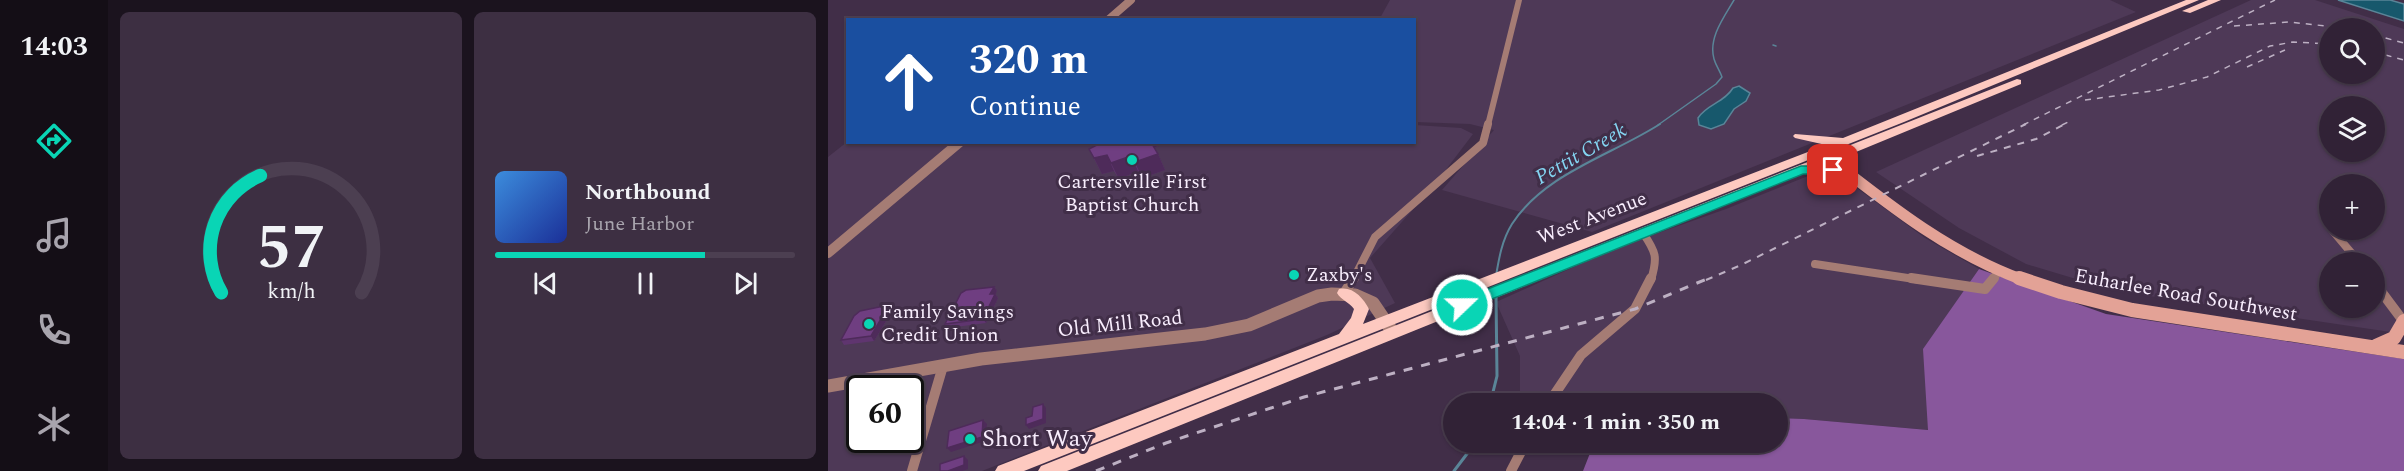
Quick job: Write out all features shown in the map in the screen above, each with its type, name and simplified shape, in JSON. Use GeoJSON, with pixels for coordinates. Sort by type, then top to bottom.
{"type":"FeatureCollection","features":[{"type":"Feature","properties":{"kind":"main road","name":"West Avenue"},"geometry":{"type":"LineString","coordinates":[[1855,143],[2194,0]]}},
{"type":"Feature","properties":{"kind":"main road","name":"West Avenue"},"geometry":{"type":"LineString","coordinates":[[1004,471],[1342,338],[1390,327],[1462,305],[1643,233],[1825,155],[2216,0]]}},
{"type":"Feature","properties":{"kind":"main road"},"geometry":{"type":"LineString","coordinates":[[1799,136],[1823,141],[1855,143],[1851,160],[1854,178],[1833,170],[1798,166],[1802,149],[1799,136]]}},
{"type":"Feature","properties":{"kind":"main road","name":"Euharlee Road Southwest"},"geometry":{"type":"LineString","coordinates":[[1825,155],[1925,230],[1960,251],[2000,270],[2056,291],[2110,305],[2404,352]]}},
{"type":"Feature","properties":{"kind":"main road","name":"West Avenue"},"geometry":{"type":"LineString","coordinates":[[1047,471],[1390,327],[1473,287],[1798,166]]}},
{"type":"Feature","properties":{"kind":"main road"},"geometry":{"type":"LineString","coordinates":[[1342,338],[1358,320],[1362,309],[1354,298],[1344,293]]}},
{"type":"Feature","properties":{"kind":"main road"},"geometry":{"type":"LineString","coordinates":[[2369,347],[2385,344],[2396,338],[2402,331],[2404,322]]}},
{"type":"Feature","properties":{"kind":"street"},"geometry":{"type":"LineString","coordinates":[[1110,18],[1131,0]]}},
{"type":"Feature","properties":{"kind":"street"},"geometry":{"type":"LineString","coordinates":[[1344,293],[1375,237],[1483,143],[1519,0]]}},
{"type":"Feature","properties":{"kind":"street"},"geometry":{"type":"LineString","coordinates":[[828,253],[958,144]]}},
{"type":"Feature","properties":{"kind":"street"},"geometry":{"type":"LineString","coordinates":[[1556,393],[1581,356],[1631,313],[1645,291],[1653,274],[1656,258],[1655,250],[1643,233]]}},
{"type":"Feature","properties":{"kind":"street"},"geometry":{"type":"LineString","coordinates":[[2341,240],[2351,252]]}},
{"type":"Feature","properties":{"kind":"street"},"geometry":{"type":"LineString","coordinates":[[1815,264],[1985,289],[2000,270]]}},
{"type":"Feature","properties":{"kind":"street","name":"Old Mill Road"},"geometry":{"type":"LineString","coordinates":[[828,386],[1025,354],[1205,334],[1250,325],[1318,296],[1344,293],[1373,303],[1390,327]]}},
{"type":"Feature","properties":{"kind":"street"},"geometry":{"type":"LineString","coordinates":[[2385,297],[2404,322]]}},
{"type":"Feature","properties":{"kind":"street"},"geometry":{"type":"LineString","coordinates":[[912,471],[943,366]]}},
{"type":"Feature","properties":{"kind":"street"},"geometry":{"type":"LineString","coordinates":[[1511,471],[1520,453]]}},
{"type":"Feature","properties":{"kind":"shaded area"},"geometry":{"type":"Polygon","coordinates":[[[1390,0],[2110,0],[2136,12],[1592,232],[1442,190],[1494,130],[1470,124],[1416,122],[1416,18],[1380,18],[1390,0]]]}},
{"type":"Feature","properties":{"kind":"shaded area"},"geometry":{"type":"Polygon","coordinates":[[[2251,0],[2315,0],[2370,18],[2319,18],[2319,84],[2385,84],[2385,23],[2404,29],[2404,334],[2116,291],[2026,264],[1959,228],[1876,172],[2251,0]]]}},
{"type":"Feature","properties":{"kind":"shaded area"},"geometry":{"type":"Polygon","coordinates":[[[1416,125],[1461,128],[1473,134],[1432,188],[1370,258],[1395,303],[1327,335],[982,471],[828,471],[828,157],[846,143],[1416,144],[1416,125]]]}},
{"type":"Feature","properties":{"kind":"shaded area"},"geometry":{"type":"Polygon","coordinates":[[[1818,172],[1839,175],[1925,238],[1979,269],[1924,349],[1929,430],[1788,418],[1788,393],[1520,393],[1520,356],[1496,302],[1616,248],[1726,209],[1818,172]]]}},
{"type":"Feature","properties":{"kind":"shaded area"},"geometry":{"type":"Polygon","coordinates":[[[1979,269],[2106,314],[2404,359],[2404,471],[1583,471],[1590,453],[1788,453],[1788,418],[1928,430],[1923,349],[1979,269]]]}},
{"type":"Feature","properties":{"kind":"water"},"geometry":{"type":"Polygon","coordinates":[[[2338,0],[2390,0],[2404,4],[2404,21],[2338,0]]]}},
{"type":"Feature","properties":{"kind":"water"},"geometry":{"type":"Polygon","coordinates":[[[1739,86],[1750,93],[1746,101],[1734,109],[1724,124],[1711,129],[1699,125],[1698,118],[1702,113],[1725,97],[1733,88],[1739,86]]]}},
{"type":"Feature","properties":{"kind":"building"},"geometry":{"type":"Polygon","coordinates":[[[1152,144],[1158,154],[1135,162],[1131,156],[1111,163],[1107,155],[1094,158],[1089,149],[1097,145],[1152,144]]]}},
{"type":"Feature","properties":{"kind":"building"},"geometry":{"type":"Polygon","coordinates":[[[994,287],[990,294],[995,294],[983,319],[945,324],[961,293],[966,290],[994,287]]]}},
{"type":"Feature","properties":{"kind":"building","name":"Family Savings Credit Union"},"geometry":{"type":"Polygon","coordinates":[[[884,306],[883,308],[888,307],[871,336],[841,340],[854,316],[860,311],[884,306]]]}},
{"type":"Feature","properties":{"kind":"building"},"geometry":{"type":"Polygon","coordinates":[[[1043,404],[1043,419],[1026,425],[1026,418],[1032,416],[1033,407],[1043,404]]]}},
{"type":"Feature","properties":{"kind":"building"},"geometry":{"type":"Polygon","coordinates":[[[983,420],[982,437],[947,448],[949,431],[983,420]]]}},
{"type":"Feature","properties":{"kind":"building"},"geometry":{"type":"Polygon","coordinates":[[[964,456],[964,465],[948,471],[940,471],[940,464],[964,456]]]}},
{"type":"Feature","properties":{"kind":"waterway","name":"Pettit Creek"},"geometry":{"type":"LineString","coordinates":[[1658,125],[1716,84],[1722,77],[1714,59],[1713,43],[1718,28],[1734,0]]}},
{"type":"Feature","properties":{"kind":"waterway","name":"Pettit Creek"},"geometry":{"type":"LineString","coordinates":[[1496,276],[1506,236],[1512,224],[1542,191],[1580,166],[1660,124]]}},
{"type":"Feature","properties":{"kind":"waterway","name":"Pettit Creek"},"geometry":{"type":"LineString","coordinates":[[1493,393],[1497,376],[1496,296]]}},
{"type":"Feature","properties":{"kind":"waterway","name":"Pettit Creek"},"geometry":{"type":"LineString","coordinates":[[1454,471],[1468,453]]}},
{"type":"Feature","properties":{"kind":"railway"},"geometry":{"type":"LineString","coordinates":[[2023,125],[2275,0]]}},
{"type":"Feature","properties":{"kind":"railway"},"geometry":{"type":"LineString","coordinates":[[2234,26],[2289,22],[2319,25]]}},
{"type":"Feature","properties":{"kind":"railway"},"geometry":{"type":"LineString","coordinates":[[2385,38],[2404,43]]}},
{"type":"Feature","properties":{"kind":"railway"},"geometry":{"type":"LineString","coordinates":[[2085,100],[2159,90],[2207,77],[2270,46],[2293,42],[2319,43]]}},
{"type":"Feature","properties":{"kind":"railway"},"geometry":{"type":"LineString","coordinates":[[2247,67],[2285,50]]}},
{"type":"Feature","properties":{"kind":"railway"},"geometry":{"type":"LineString","coordinates":[[2385,55],[2404,60]]}},
{"type":"Feature","properties":{"kind":"railway"},"geometry":{"type":"LineString","coordinates":[[2062,125],[2072,120]]}},
{"type":"Feature","properties":{"kind":"railway"},"geometry":{"type":"LineString","coordinates":[[1706,280],[1741,265],[2026,124]]}},
{"type":"Feature","properties":{"kind":"railway"},"geometry":{"type":"LineString","coordinates":[[1977,156],[2036,139],[2065,124]]}},
{"type":"Feature","properties":{"kind":"railway"},"geometry":{"type":"LineString","coordinates":[[1096,471],[1166,443],[1304,397],[1635,309],[1709,278]]}},
{"type":"Feature","properties":{"kind":"place","name":"Cartersville First Baptist Church"},"geometry":{"type":"Point","coordinates":[1132,160]}},
{"type":"Feature","properties":{"kind":"place","name":"Zaxby's"},"geometry":{"type":"Point","coordinates":[1294,275]}},
{"type":"Feature","properties":{"kind":"place","name":"Family Savings Credit Union"},"geometry":{"type":"Point","coordinates":[869,324]}},
{"type":"Feature","properties":{"kind":"place","name":"Short Way"},"geometry":{"type":"Point","coordinates":[970,439]}},
{"type":"Feature","properties":{"kind":"route"},"geometry":{"type":"LineString","coordinates":[[1462,305],[1801,170],[1833,170]]}}]}
